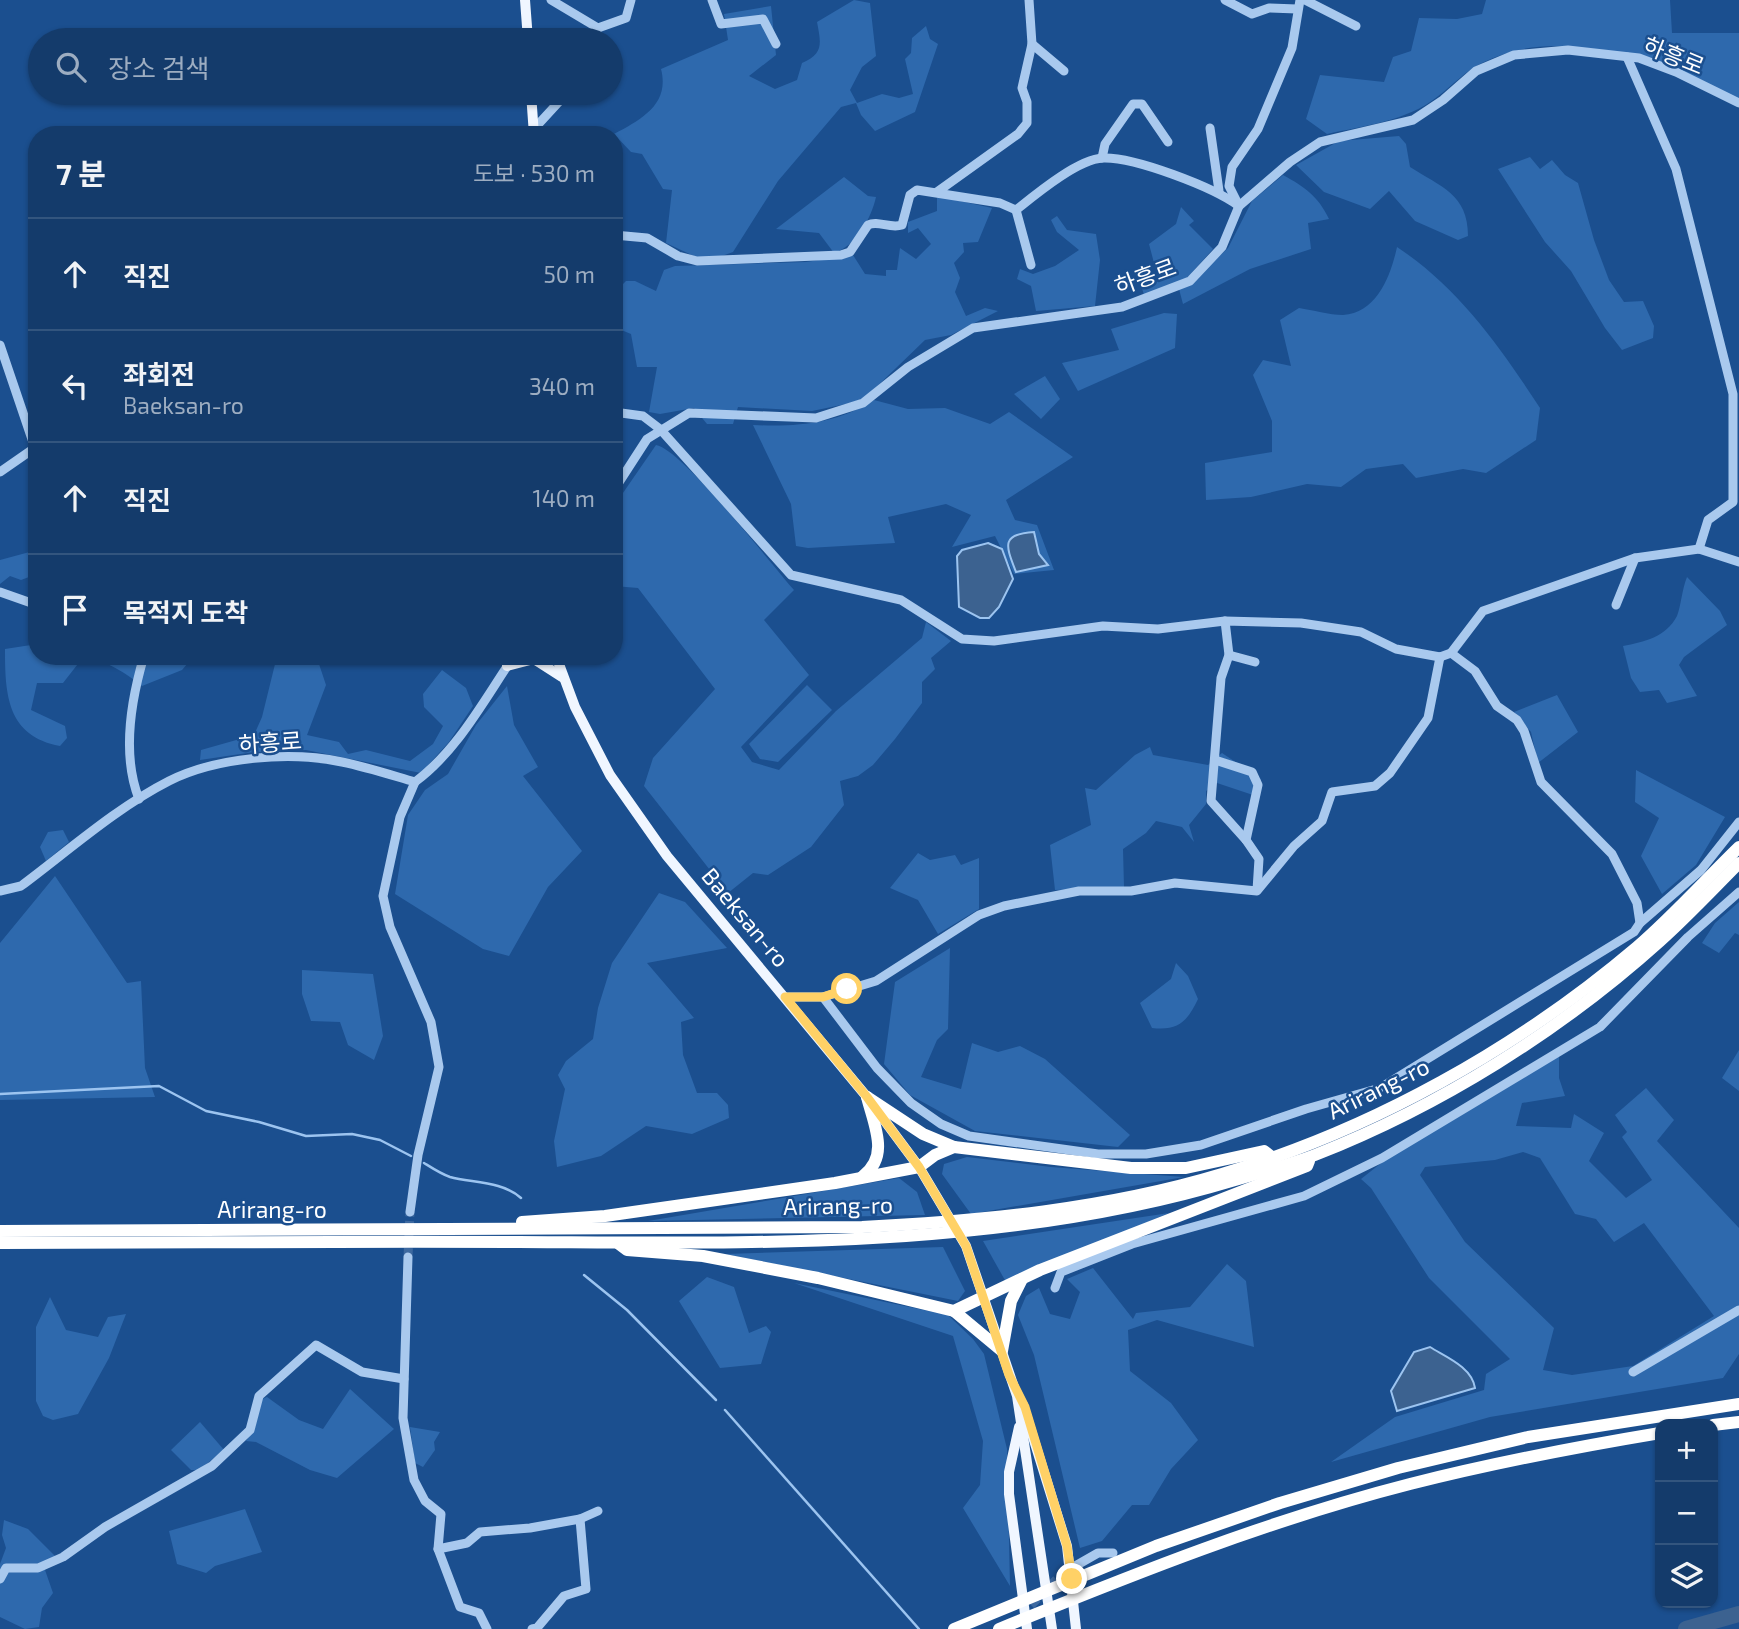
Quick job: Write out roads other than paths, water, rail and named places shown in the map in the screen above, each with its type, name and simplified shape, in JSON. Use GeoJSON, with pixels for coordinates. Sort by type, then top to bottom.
{"type":"FeatureCollection","features":[{"type":"Feature","properties":{"kind":"highway","name":"Arirang-ro"},"geometry":{"type":"LineString","coordinates":[[0,1231],[862,1227],[971,1220],[1067,1208],[1161,1189],[1273,1158],[1392,1107],[1456,1073],[1545,1016],[1637,947],[1739,847]]}},
{"type":"Feature","properties":{"kind":"highway","name":"Arirang-ro"},"geometry":{"type":"LineString","coordinates":[[0,1243],[616,1242],[923,1236],[1028,1226],[1169,1200],[1311,1157],[1437,1098],[1528,1043],[1603,990],[1662,939],[1739,863]]}},
{"type":"Feature","properties":{"kind":"highway"},"geometry":{"type":"LineString","coordinates":[[867,1097],[923,1133],[954,1147],[1130,1168],[1186,1168],[1264,1151],[1273,1158]]}},
{"type":"Feature","properties":{"kind":"highway"},"geometry":{"type":"LineString","coordinates":[[860,1179],[873,1168],[880,1150],[867,1097]]}},
{"type":"Feature","properties":{"kind":"highway"},"geometry":{"type":"LineString","coordinates":[[505,1229],[516,1222],[605,1216],[860,1179],[919,1167],[935,1155],[954,1147]]}},
{"type":"Feature","properties":{"kind":"highway"},"geometry":{"type":"LineString","coordinates":[[954,1311],[1023,1279],[1307,1166],[1311,1157]]}},
{"type":"Feature","properties":{"kind":"highway"},"geometry":{"type":"LineString","coordinates":[[616,1242],[627,1250],[703,1256],[818,1278],[954,1311],[1002,1351],[1011,1301],[1023,1279]]}},
{"type":"Feature","properties":{"kind":"highway"},"geometry":{"type":"LineString","coordinates":[[954,1629],[1156,1546],[1280,1503],[1398,1468],[1528,1437],[1739,1404]]}},
{"type":"Feature","properties":{"kind":"highway"},"geometry":{"type":"LineString","coordinates":[[1718,1424],[1739,1422]]}},
{"type":"Feature","properties":{"kind":"highway"},"geometry":{"type":"LineString","coordinates":[[999,1629],[1163,1562],[1285,1521],[1408,1485],[1524,1456],[1655,1434]]}},
{"type":"Feature","properties":{"kind":"main road"},"geometry":{"type":"LineString","coordinates":[[525,0],[527,28]]}},
{"type":"Feature","properties":{"kind":"main road"},"geometry":{"type":"LineString","coordinates":[[532,105],[533,126]]}},
{"type":"Feature","properties":{"kind":"main road"},"geometry":{"type":"LineString","coordinates":[[543,665],[562,677]]}},
{"type":"Feature","properties":{"kind":"main road","name":"Baeksan-ro"},"geometry":{"type":"LineString","coordinates":[[559,665],[562,677],[617,785],[667,856],[867,1097],[919,1167],[966,1246],[1017,1396],[1052,1629]]}},
{"type":"Feature","properties":{"kind":"main road"},"geometry":{"type":"LineString","coordinates":[[562,677],[563,665]]}},
{"type":"Feature","properties":{"kind":"main road"},"geometry":{"type":"LineString","coordinates":[[1017,1396],[1025,1407],[1067,1546],[1066,1571],[1076,1629]]}},
{"type":"Feature","properties":{"kind":"main road"},"geometry":{"type":"LineString","coordinates":[[1021,1421],[1009,1472],[1009,1494],[1027,1608],[1027,1629]]}},
{"type":"Feature","properties":{"kind":"street"},"geometry":{"type":"LineString","coordinates":[[551,0],[598,28],[626,18],[631,0]]}},
{"type":"Feature","properties":{"kind":"street"},"geometry":{"type":"LineString","coordinates":[[712,0],[721,24],[763,19],[776,44]]}},
{"type":"Feature","properties":{"kind":"street"},"geometry":{"type":"LineString","coordinates":[[937,192],[1018,134],[1027,123],[1027,102],[1023,88],[1032,44],[1029,0]]}},
{"type":"Feature","properties":{"kind":"street"},"geometry":{"type":"LineString","coordinates":[[1225,0],[1252,14],[1269,8],[1301,3],[1356,26]]}},
{"type":"Feature","properties":{"kind":"street"},"geometry":{"type":"LineString","coordinates":[[1239,206],[1229,186],[1232,167],[1258,129],[1292,48],[1301,3]]}},
{"type":"Feature","properties":{"kind":"street"},"geometry":{"type":"LineString","coordinates":[[1032,44],[1064,71]]}},
{"type":"Feature","properties":{"kind":"street","name":"하흥로"},"geometry":{"type":"LineString","coordinates":[[623,476],[647,439],[689,413],[816,418],[863,403],[908,367],[973,328],[1086,313],[1133,303],[1190,281],[1222,247],[1239,206],[1263,183],[1320,142],[1413,120],[1443,100],[1476,71],[1514,55],[1568,50],[1627,57],[1676,72],[1739,103]]}},
{"type":"Feature","properties":{"kind":"street"},"geometry":{"type":"LineString","coordinates":[[1627,57],[1676,169],[1732,394],[1733,502],[1708,520],[1699,548]]}},
{"type":"Feature","properties":{"kind":"street"},"geometry":{"type":"LineString","coordinates":[[1102,158],[1105,144],[1133,104],[1142,104],[1168,142]]}},
{"type":"Feature","properties":{"kind":"street"},"geometry":{"type":"LineString","coordinates":[[538,126],[557,105]]}},
{"type":"Feature","properties":{"kind":"street"},"geometry":{"type":"LineString","coordinates":[[1210,128],[1219,191]]}},
{"type":"Feature","properties":{"kind":"street"},"geometry":{"type":"LineString","coordinates":[[1016,210],[1055,179],[1102,158],[1141,166],[1219,191],[1239,206]]}},
{"type":"Feature","properties":{"kind":"street"},"geometry":{"type":"LineString","coordinates":[[623,236],[647,238],[678,256],[697,261],[841,255],[850,252],[872,223],[894,228],[902,225],[910,195],[916,190],[1000,203],[1016,210]]}},
{"type":"Feature","properties":{"kind":"street"},"geometry":{"type":"LineString","coordinates":[[1016,210],[1031,265]]}},
{"type":"Feature","properties":{"kind":"street"},"geometry":{"type":"LineString","coordinates":[[0,345],[28,429]]}},
{"type":"Feature","properties":{"kind":"street"},"geometry":{"type":"LineString","coordinates":[[623,413],[643,416],[660,429],[791,575],[901,600],[962,639],[994,640],[1103,626],[1158,629],[1225,621],[1301,623],[1361,632],[1396,649],[1440,657],[1451,653],[1483,611],[1635,558],[1699,548],[1739,562]]}},
{"type":"Feature","properties":{"kind":"street"},"geometry":{"type":"LineString","coordinates":[[0,472],[28,454]]}},
{"type":"Feature","properties":{"kind":"street"},"geometry":{"type":"LineString","coordinates":[[1616,605],[1635,558]]}},
{"type":"Feature","properties":{"kind":"street"},"geometry":{"type":"LineString","coordinates":[[0,592],[28,602]]}},
{"type":"Feature","properties":{"kind":"street"},"geometry":{"type":"LineString","coordinates":[[1225,621],[1229,655],[1221,678],[1211,801],[1259,859],[1257,891]]}},
{"type":"Feature","properties":{"kind":"street"},"geometry":{"type":"LineString","coordinates":[[1451,653],[1475,671],[1497,706],[1517,720],[1524,731],[1541,782],[1612,854],[1637,903],[1640,923]]}},
{"type":"Feature","properties":{"kind":"street"},"geometry":{"type":"LineString","coordinates":[[1229,655],[1255,662]]}},
{"type":"Feature","properties":{"kind":"street"},"geometry":{"type":"LineString","coordinates":[[1257,891],[1293,846],[1322,821],[1332,792],[1374,786],[1390,773],[1428,718],[1440,657]]}},
{"type":"Feature","properties":{"kind":"street"},"geometry":{"type":"LineString","coordinates":[[139,799],[130,777],[134,691],[141,665]]}},
{"type":"Feature","properties":{"kind":"street"},"geometry":{"type":"LineString","coordinates":[[410,1212],[418,1154],[439,1067],[431,1023],[390,927],[383,896],[400,817],[415,782],[454,744],[508,665]]}},
{"type":"Feature","properties":{"kind":"street","name":"하흥로"},"geometry":{"type":"LineString","coordinates":[[0,891],[21,886],[139,799],[172,780],[196,772],[249,759],[287,756],[341,761],[415,782]]}},
{"type":"Feature","properties":{"kind":"street"},"geometry":{"type":"LineString","coordinates":[[1215,760],[1252,772],[1258,785],[1246,840]]}},
{"type":"Feature","properties":{"kind":"street"},"geometry":{"type":"LineString","coordinates":[[823,997],[877,1068],[911,1103],[941,1124],[969,1136],[1098,1154],[1146,1154],[1201,1145],[1306,1109],[1380,1088],[1634,932],[1640,923],[1701,870],[1739,822]]}},
{"type":"Feature","properties":{"kind":"street"},"geometry":{"type":"LineString","coordinates":[[785,997],[823,997],[876,981],[979,915],[1004,906],[1079,891],[1131,891],[1175,883],[1257,891]]}},
{"type":"Feature","properties":{"kind":"street"},"geometry":{"type":"LineString","coordinates":[[1055,1288],[1061,1272],[1108,1254],[1304,1196],[1382,1158],[1600,1027],[1688,937],[1739,892]]}},
{"type":"Feature","properties":{"kind":"street"},"geometry":{"type":"LineString","coordinates":[[408,1257],[403,1418],[414,1480],[425,1501],[441,1514],[438,1549],[460,1607],[479,1613],[487,1629]]}},
{"type":"Feature","properties":{"kind":"street"},"geometry":{"type":"LineString","coordinates":[[1633,1372],[1739,1310]]}},
{"type":"Feature","properties":{"kind":"street"},"geometry":{"type":"LineString","coordinates":[[0,1579],[6,1568],[38,1568],[62,1557],[105,1527],[212,1466],[250,1430],[259,1396],[316,1345],[362,1372],[404,1379]]}},
{"type":"Feature","properties":{"kind":"street"},"geometry":{"type":"LineString","coordinates":[[438,1549],[467,1543],[480,1532],[530,1528],[580,1519],[598,1511]]}},
{"type":"Feature","properties":{"kind":"street"},"geometry":{"type":"LineString","coordinates":[[531,1629],[537,1628],[564,1596],[586,1589],[580,1519]]}},
{"type":"Feature","properties":{"kind":"street"},"geometry":{"type":"LineString","coordinates":[[1066,1571],[1098,1553],[1113,1553]]}},
{"type":"Feature","properties":{"kind":"waterway"},"geometry":{"type":"LineString","coordinates":[[0,1094],[159,1086],[206,1111],[259,1122],[306,1136],[352,1134],[380,1140],[411,1156]]}},
{"type":"Feature","properties":{"kind":"waterway"},"geometry":{"type":"LineString","coordinates":[[424,1163],[450,1177],[496,1185],[521,1198]]}},
{"type":"Feature","properties":{"kind":"waterway"},"geometry":{"type":"LineString","coordinates":[[584,1275],[627,1310],[716,1400]]}},
{"type":"Feature","properties":{"kind":"waterway"},"geometry":{"type":"LineString","coordinates":[[725,1410],[919,1629]]}},
{"type":"Feature","properties":{"kind":"waterway"},"geometry":{"type":"LineString","coordinates":[[1686,1629],[1739,1614]]}},
{"type":"Feature","properties":{"kind":"tunnel"},"geometry":{"type":"LineString","coordinates":[[408,1257],[410,1212]]}},
{"type":"Feature","properties":{"kind":"tunnel"},"geometry":{"type":"LineString","coordinates":[[1031,1605],[1063,1573]]}}]}
